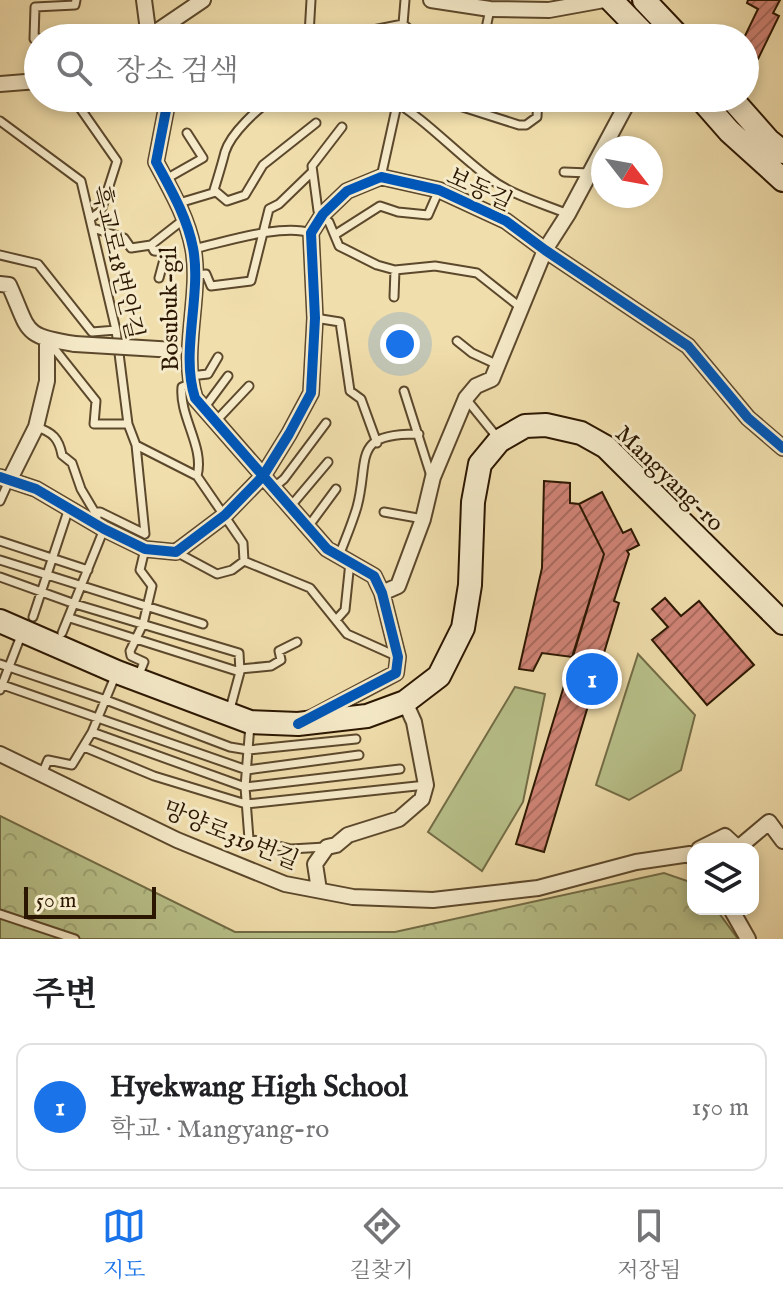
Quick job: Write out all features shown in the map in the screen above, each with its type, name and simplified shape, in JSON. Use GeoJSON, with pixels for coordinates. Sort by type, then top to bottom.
{"type":"FeatureCollection","features":[{"type":"Feature","properties":{"kind":"main road"},"geometry":{"type":"LineString","coordinates":[[611,0],[634,24]]}},
{"type":"Feature","properties":{"kind":"main road"},"geometry":{"type":"LineString","coordinates":[[644,0],[667,24]]}},
{"type":"Feature","properties":{"kind":"main road"},"geometry":{"type":"LineString","coordinates":[[712,112],[783,180]]}},
{"type":"Feature","properties":{"kind":"main road"},"geometry":{"type":"LineString","coordinates":[[743,112],[783,152]]}},
{"type":"Feature","properties":{"kind":"main road","name":"Mangyang-ro"},"geometry":{"type":"LineString","coordinates":[[499,441],[525,426],[546,425],[581,433],[606,447],[783,623]]}},
{"type":"Feature","properties":{"kind":"main road"},"geometry":{"type":"LineString","coordinates":[[0,621],[28,624],[127,676],[250,722],[298,724],[367,716],[405,702],[439,676],[463,628],[470,585],[473,502],[480,464],[499,441]]}},
{"type":"Feature","properties":{"kind":"street"},"geometry":{"type":"LineString","coordinates":[[144,0],[147,24]]}},
{"type":"Feature","properties":{"kind":"street"},"geometry":{"type":"LineString","coordinates":[[168,24],[203,0]]}},
{"type":"Feature","properties":{"kind":"street"},"geometry":{"type":"LineString","coordinates":[[431,0],[490,9],[549,10],[604,0]]}},
{"type":"Feature","properties":{"kind":"street"},"geometry":{"type":"LineString","coordinates":[[0,84],[24,82]]}},
{"type":"Feature","properties":{"kind":"street","name":"Bosubuk-gil"},"geometry":{"type":"LineString","coordinates":[[166,112],[156,162],[179,203],[193,249],[190,380],[195,398],[327,549],[374,576],[382,593],[398,657]]}},
{"type":"Feature","properties":{"kind":"street"},"geometry":{"type":"LineString","coordinates":[[382,593],[398,586],[423,519],[433,477],[466,398],[476,386],[492,379],[545,250],[568,214],[622,112]]}},
{"type":"Feature","properties":{"kind":"street"},"geometry":{"type":"LineString","coordinates":[[47,340],[47,381],[36,427],[5,478],[36,489],[145,549],[176,552],[225,515],[263,476],[311,393],[315,318],[311,233],[322,215],[347,191],[381,177]]}},
{"type":"Feature","properties":{"kind":"street","name":"보동길"},"geometry":{"type":"LineString","coordinates":[[381,177],[439,190],[506,221],[688,346],[748,418],[783,448]]}},
{"type":"Feature","properties":{"kind":"street"},"geometry":{"type":"LineString","coordinates":[[0,284],[9,285],[28,329],[47,340],[119,349],[192,350]]}},
{"type":"Feature","properties":{"kind":"street"},"geometry":{"type":"LineString","coordinates":[[298,724],[396,673],[398,657]]}},
{"type":"Feature","properties":{"kind":"street"},"geometry":{"type":"LineString","coordinates":[[319,890],[315,864],[327,847],[336,845],[348,835],[399,819],[422,799],[426,785],[414,722],[405,702]]}},
{"type":"Feature","properties":{"kind":"street","name":"망양로319번길"},"geometry":{"type":"LineString","coordinates":[[0,754],[177,840],[285,884],[353,897],[433,900],[538,888],[636,862],[687,854]]}},
{"type":"Feature","properties":{"kind":"street","name":"망양로319번길"},"geometry":{"type":"LineString","coordinates":[[744,843],[769,822],[783,841]]}},
{"type":"Feature","properties":{"kind":"street","name":"망양로319번길"},"geometry":{"type":"LineString","coordinates":[[712,843],[725,836],[733,843]]}},
{"type":"Feature","properties":{"kind":"street"},"geometry":{"type":"LineString","coordinates":[[734,915],[748,939]]}},
{"type":"Feature","properties":{"kind":"lane"},"geometry":{"type":"LineString","coordinates":[[34,24],[35,7],[75,5],[76,0]]}},
{"type":"Feature","properties":{"kind":"lane"},"geometry":{"type":"LineString","coordinates":[[310,24],[311,0]]}},
{"type":"Feature","properties":{"kind":"lane"},"geometry":{"type":"LineString","coordinates":[[403,24],[405,0]]}},
{"type":"Feature","properties":{"kind":"lane"},"geometry":{"type":"LineString","coordinates":[[487,24],[490,9]]}},
{"type":"Feature","properties":{"kind":"lane"},"geometry":{"type":"LineString","coordinates":[[83,112],[117,161],[101,211],[90,219]]}},
{"type":"Feature","properties":{"kind":"lane"},"geometry":{"type":"LineString","coordinates":[[257,112],[245,122],[225,151],[214,190],[227,201],[245,195],[263,165],[316,123]]}},
{"type":"Feature","properties":{"kind":"lane"},"geometry":{"type":"LineString","coordinates":[[381,177],[393,112]]}},
{"type":"Feature","properties":{"kind":"lane"},"geometry":{"type":"LineString","coordinates":[[410,112],[491,180],[568,214]]}},
{"type":"Feature","properties":{"kind":"lane"},"geometry":{"type":"LineString","coordinates":[[478,112],[526,125],[537,117],[537,112]]}},
{"type":"Feature","properties":{"kind":"lane","name":"흑교로18번안길"},"geometry":{"type":"LineString","coordinates":[[0,121],[81,181],[116,330],[128,424],[136,445],[145,534],[96,512]]}},
{"type":"Feature","properties":{"kind":"lane"},"geometry":{"type":"LineString","coordinates":[[342,127],[312,166],[318,211],[329,222],[339,246],[377,265],[395,270],[435,266],[477,273],[520,307]]}},
{"type":"Feature","properties":{"kind":"lane"},"geometry":{"type":"LineString","coordinates":[[166,179],[203,158],[187,133]]}},
{"type":"Feature","properties":{"kind":"lane"},"geometry":{"type":"LineString","coordinates":[[262,234],[269,209],[279,204],[312,172]]}},
{"type":"Feature","properties":{"kind":"lane"},"geometry":{"type":"LineString","coordinates":[[564,172],[589,173]]}},
{"type":"Feature","properties":{"kind":"lane"},"geometry":{"type":"LineString","coordinates":[[336,234],[380,206],[398,212],[428,215],[439,190]]}},
{"type":"Feature","properties":{"kind":"lane"},"geometry":{"type":"LineString","coordinates":[[179,203],[216,192]]}},
{"type":"Feature","properties":{"kind":"lane","name":"Bosubuk-gil"},"geometry":{"type":"LineString","coordinates":[[159,278],[166,252],[154,251],[151,245],[183,220]]}},
{"type":"Feature","properties":{"kind":"lane"},"geometry":{"type":"LineString","coordinates":[[93,231],[96,229],[124,238],[131,248],[151,245]]}},
{"type":"Feature","properties":{"kind":"lane"},"geometry":{"type":"LineString","coordinates":[[193,249],[262,234],[301,229],[311,233]]}},
{"type":"Feature","properties":{"kind":"lane","name":"Bosubuk-gil"},"geometry":{"type":"LineString","coordinates":[[193,275],[206,274],[211,286],[251,281],[262,234]]}},
{"type":"Feature","properties":{"kind":"lane"},"geometry":{"type":"LineString","coordinates":[[0,255],[38,264],[92,332],[116,330]]}},
{"type":"Feature","properties":{"kind":"lane"},"geometry":{"type":"LineString","coordinates":[[394,297],[395,270]]}},
{"type":"Feature","properties":{"kind":"lane"},"geometry":{"type":"LineString","coordinates":[[315,318],[340,322],[350,391],[361,399],[377,443]]}},
{"type":"Feature","properties":{"kind":"lane"},"geometry":{"type":"LineString","coordinates":[[47,340],[96,401],[94,424],[128,424]]}},
{"type":"Feature","properties":{"kind":"lane"},"geometry":{"type":"LineString","coordinates":[[457,341],[472,353],[498,365]]}},
{"type":"Feature","properties":{"kind":"lane","name":"Bosubuk-gil"},"geometry":{"type":"LineString","coordinates":[[197,476],[200,464],[181,400],[182,387],[190,380],[208,374],[218,357]]}},
{"type":"Feature","properties":{"kind":"lane"},"geometry":{"type":"LineString","coordinates":[[205,407],[228,376]]}},
{"type":"Feature","properties":{"kind":"lane"},"geometry":{"type":"LineString","coordinates":[[216,421],[249,386]]}},
{"type":"Feature","properties":{"kind":"lane"},"geometry":{"type":"LineString","coordinates":[[404,391],[433,477]]}},
{"type":"Feature","properties":{"kind":"lane"},"geometry":{"type":"LineString","coordinates":[[466,398],[499,441]]}},
{"type":"Feature","properties":{"kind":"lane"},"geometry":{"type":"LineString","coordinates":[[273,488],[284,479],[326,423]]}},
{"type":"Feature","properties":{"kind":"lane"},"geometry":{"type":"LineString","coordinates":[[36,427],[48,431],[59,441],[62,455],[72,463],[81,489],[103,528],[62,633]]}},
{"type":"Feature","properties":{"kind":"lane"},"geometry":{"type":"LineString","coordinates":[[336,620],[345,610],[345,559],[358,505],[364,454],[382,437],[419,434]]}},
{"type":"Feature","properties":{"kind":"lane"},"geometry":{"type":"LineString","coordinates":[[136,445],[197,476],[243,543],[244,561]]}},
{"type":"Feature","properties":{"kind":"lane"},"geometry":{"type":"LineString","coordinates":[[290,507],[301,498],[328,462]]}},
{"type":"Feature","properties":{"kind":"lane"},"geometry":{"type":"LineString","coordinates":[[0,501],[5,478]]}},
{"type":"Feature","properties":{"kind":"lane"},"geometry":{"type":"LineString","coordinates":[[308,527],[336,489]]}},
{"type":"Feature","properties":{"kind":"lane"},"geometry":{"type":"LineString","coordinates":[[69,508],[41,590],[1,687],[99,717],[247,770],[359,755]]}},
{"type":"Feature","properties":{"kind":"lane"},"geometry":{"type":"LineString","coordinates":[[384,512],[423,519]]}},
{"type":"Feature","properties":{"kind":"lane"},"geometry":{"type":"LineString","coordinates":[[0,541],[88,570]]}},
{"type":"Feature","properties":{"kind":"lane"},"geometry":{"type":"LineString","coordinates":[[42,774],[48,760],[72,765],[92,732],[106,700],[144,662],[131,656],[130,651],[143,624],[152,586],[140,570],[145,549]]}},
{"type":"Feature","properties":{"kind":"lane"},"geometry":{"type":"LineString","coordinates":[[176,552],[217,574],[232,570],[244,561]]}},
{"type":"Feature","properties":{"kind":"lane"},"geometry":{"type":"LineString","coordinates":[[0,560],[203,624]]}},
{"type":"Feature","properties":{"kind":"lane"},"geometry":{"type":"LineString","coordinates":[[244,561],[310,588],[347,634],[398,657]]}},
{"type":"Feature","properties":{"kind":"lane"},"geometry":{"type":"LineString","coordinates":[[0,577],[75,604],[239,653],[240,670],[228,715]]}},
{"type":"Feature","properties":{"kind":"lane"},"geometry":{"type":"LineString","coordinates":[[70,618],[240,670],[271,666],[281,660],[279,651],[297,642]]}},
{"type":"Feature","properties":{"kind":"lane"},"geometry":{"type":"LineString","coordinates":[[0,664],[230,747],[248,750],[356,739]]}},
{"type":"Feature","properties":{"kind":"lane"},"geometry":{"type":"LineString","coordinates":[[250,722],[245,787],[249,839],[291,849],[327,847]]}},
{"type":"Feature","properties":{"kind":"lane"},"geometry":{"type":"LineString","coordinates":[[92,732],[245,787],[400,769]]}},
{"type":"Feature","properties":{"kind":"lane"},"geometry":{"type":"LineString","coordinates":[[84,747],[154,776],[246,804],[426,785]]}},
{"type":"Feature","properties":{"kind":"lane"},"geometry":{"type":"LineString","coordinates":[[0,914],[75,939]]}},
{"type":"Feature","properties":{"kind":"green space"},"geometry":{"type":"Polygon","coordinates":[[[638,654],[695,715],[681,770],[629,800],[596,785],[638,654]]]}},
{"type":"Feature","properties":{"kind":"green space"},"geometry":{"type":"Polygon","coordinates":[[[515,687],[545,694],[523,802],[482,871],[428,832],[515,687]]]}},
{"type":"Feature","properties":{"kind":"green space"},"geometry":{"type":"Polygon","coordinates":[[[0,816],[235,932],[395,932],[664,873],[687,881],[687,915],[720,915],[738,939],[0,939],[0,816]]]}},
{"type":"Feature","properties":{"kind":"building"},"geometry":{"type":"Polygon","coordinates":[[[748,0],[780,0],[773,13],[779,16],[759,57],[759,24],[751,24],[758,9],[747,3],[748,0]]]}},
{"type":"Feature","properties":{"kind":"building"},"geometry":{"type":"Polygon","coordinates":[[[544,481],[570,483],[570,503],[579,504],[604,554],[572,657],[542,653],[533,671],[519,669],[542,568],[544,481]]]}},
{"type":"Feature","properties":{"kind":"building"},"geometry":{"type":"Polygon","coordinates":[[[602,492],[623,533],[631,529],[639,545],[627,551],[629,554],[614,601],[619,603],[544,852],[516,844],[604,554],[579,504],[602,492]]]}},
{"type":"Feature","properties":{"kind":"building"},"geometry":{"type":"Polygon","coordinates":[[[665,598],[681,616],[699,601],[754,665],[707,705],[652,640],[668,627],[652,609],[665,598]]]}},
{"type":"Feature","properties":{"kind":"cycle path"},"geometry":{"type":"LineString","coordinates":[[166,112],[156,162],[183,215],[193,248],[195,285],[190,362],[195,398],[327,549],[374,576],[382,593],[398,657],[396,673],[298,724]]}},
{"type":"Feature","properties":{"kind":"cycle path"},"geometry":{"type":"LineString","coordinates":[[0,477],[36,489],[145,549],[176,552],[225,515],[263,476],[311,393],[315,318],[311,233],[323,214],[347,191],[381,177],[439,190],[506,221],[688,346],[748,418],[783,448]]}},
{"type":"Feature","properties":{"kind":"place","name":"Hyekwang High School"},"geometry":{"type":"Point","coordinates":[592,679]}}]}
